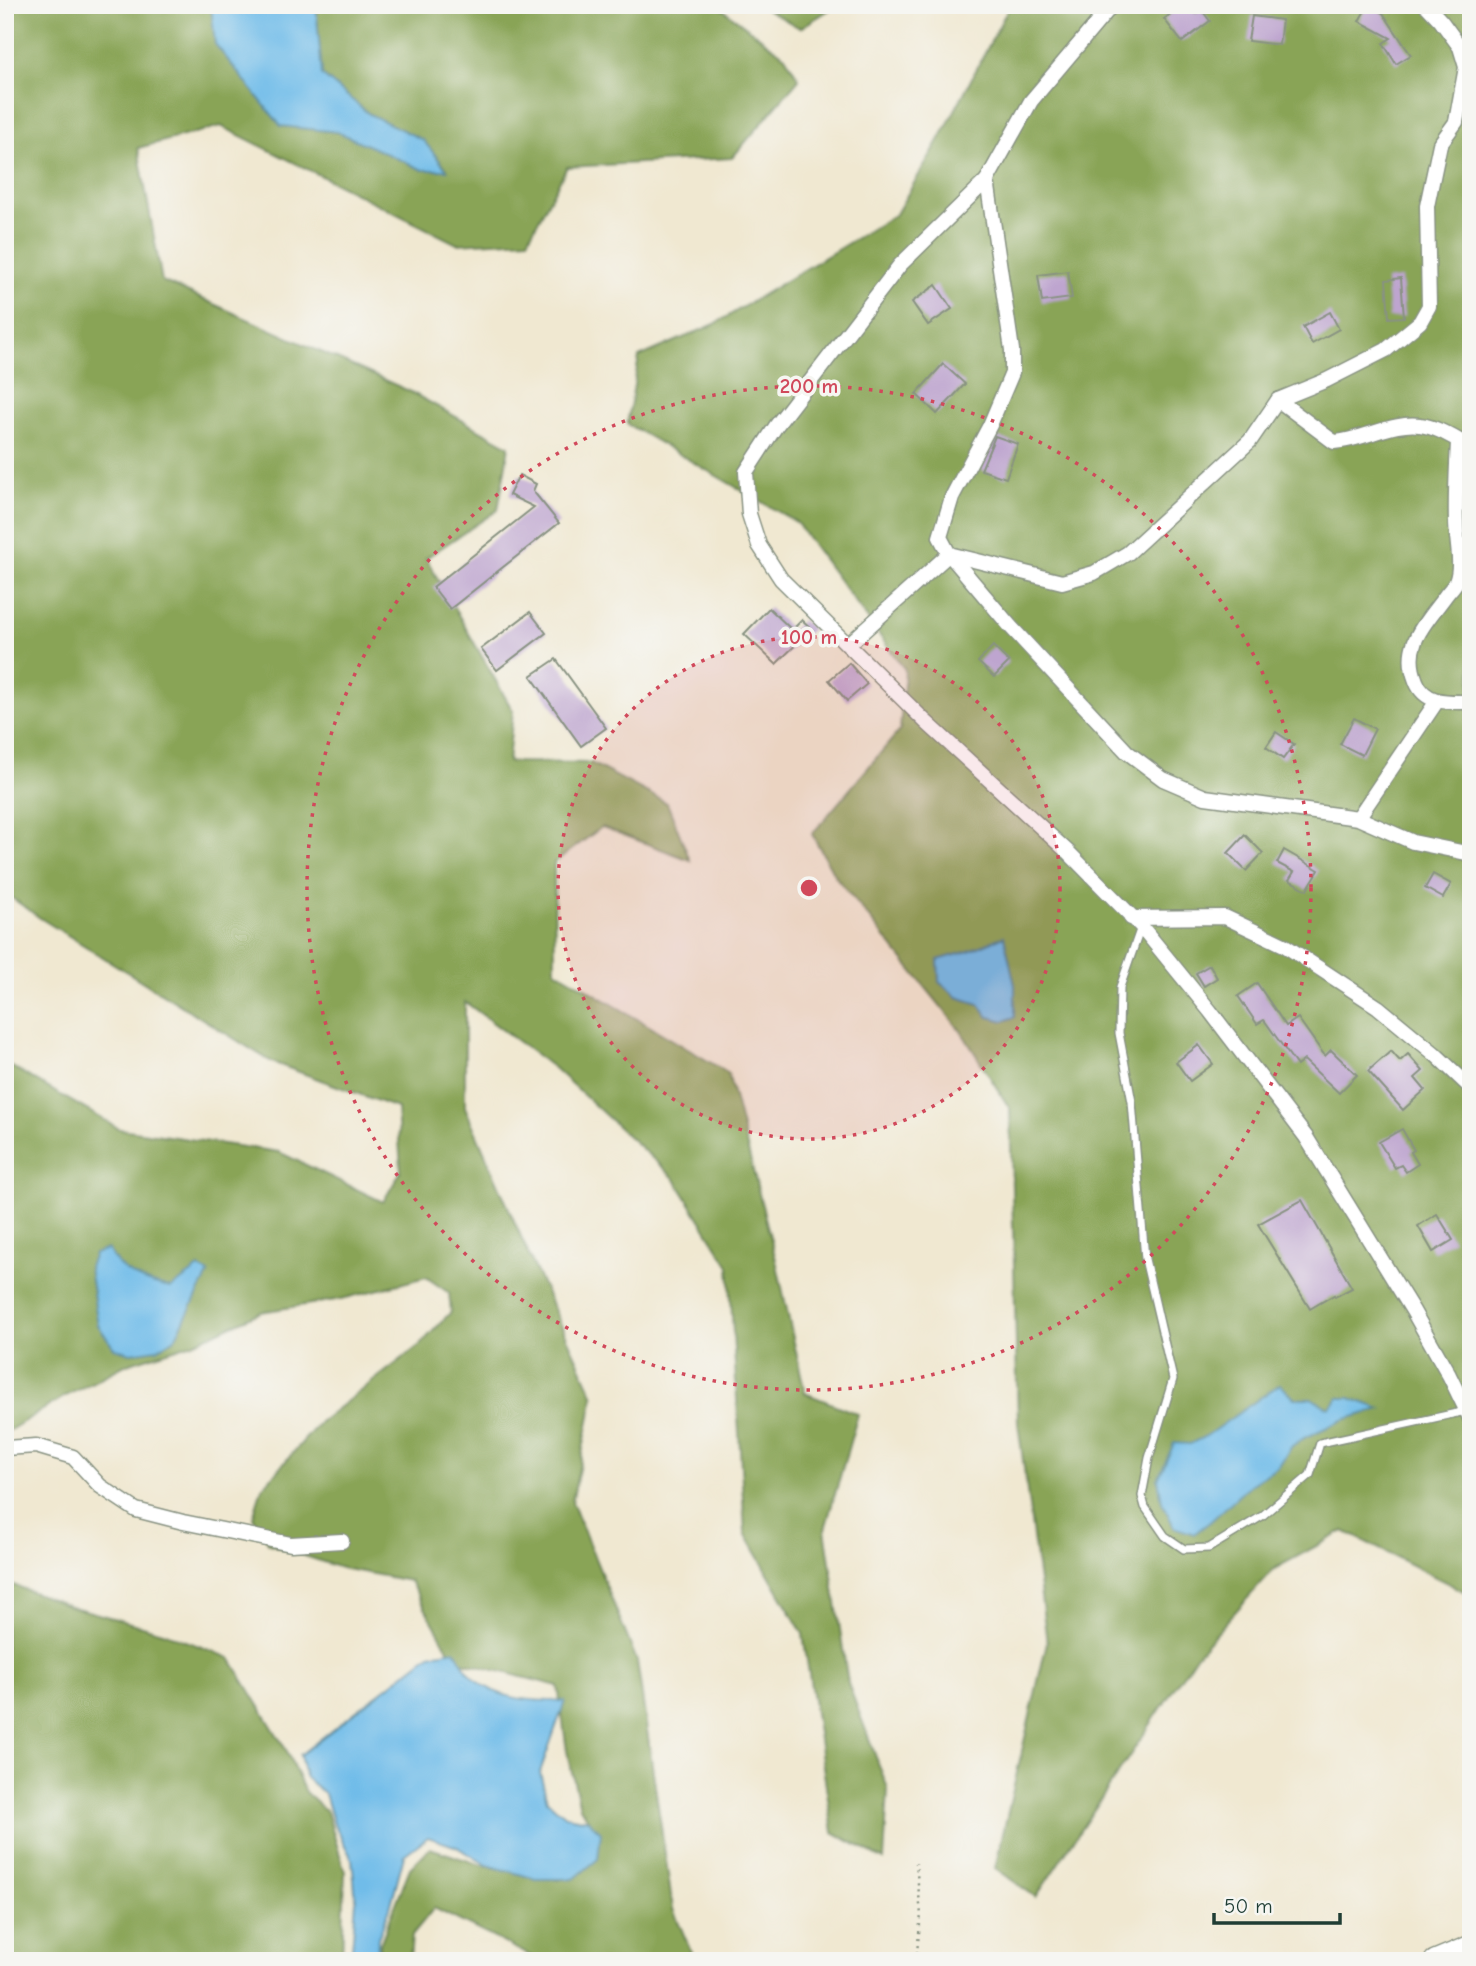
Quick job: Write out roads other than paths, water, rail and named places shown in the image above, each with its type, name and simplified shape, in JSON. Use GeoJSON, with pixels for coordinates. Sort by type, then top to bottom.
{"type":"FeatureCollection","features":[{"type":"Feature","properties":{"kind":"street"},"geometry":{"type":"LineString","coordinates":[[1112,5],[1031,101],[987,180],[900,265],[776,426],[746,472],[749,514],[759,545],[781,579],[925,721],[1068,852],[1136,922],[1210,1011],[1306,1137],[1413,1311],[1449,1375],[1468,1416]]}},
{"type":"Feature","properties":{"kind":"street"},"geometry":{"type":"LineString","coordinates":[[948,554],[1062,582],[1094,573],[1128,553],[1250,440],[1278,400],[1327,380],[1386,350],[1420,322],[1429,306],[1427,206],[1440,144],[1456,122],[1466,67],[1460,47],[1426,5]]}},
{"type":"Feature","properties":{"kind":"street"},"geometry":{"type":"LineString","coordinates":[[987,180],[1012,350],[1012,373],[990,425],[952,497],[940,537],[948,554],[1126,752],[1164,779],[1205,797],[1358,818],[1413,842],[1471,854]]}},
{"type":"Feature","properties":{"kind":"street"},"geometry":{"type":"LineString","coordinates":[[1278,400],[1335,442],[1354,441],[1396,426],[1420,425],[1464,444],[1455,522],[1458,566],[1456,582],[1415,638],[1411,652],[1411,669],[1418,687],[1427,697],[1437,701],[1471,702]]}},
{"type":"Feature","properties":{"kind":"street"},"geometry":{"type":"LineString","coordinates":[[848,645],[948,554]]}},
{"type":"Feature","properties":{"kind":"street"},"geometry":{"type":"LineString","coordinates":[[1358,818],[1437,701]]}},
{"type":"Feature","properties":{"kind":"street"},"geometry":{"type":"LineString","coordinates":[[1136,922],[1225,917],[1284,945],[1378,1007],[1471,1088]]}},
{"type":"Feature","properties":{"kind":"street"},"geometry":{"type":"LineString","coordinates":[[5,1448],[36,1447],[73,1457],[100,1486],[136,1510],[291,1544],[342,1541]]}},
{"type":"Feature","properties":{"kind":"street"},"geometry":{"type":"LineString","coordinates":[[1435,1961],[1471,1946]]}},
{"type":"Feature","properties":{"kind":"lane"},"geometry":{"type":"LineString","coordinates":[[1136,922],[1120,987],[1119,1032],[1132,1102],[1145,1259],[1173,1379],[1149,1458],[1142,1496],[1150,1516],[1166,1536],[1184,1549],[1209,1548],[1262,1516],[1310,1475],[1320,1443],[1468,1416]]}},
{"type":"Feature","properties":{"kind":"water"},"geometry":{"type":"Polygon","coordinates":[[[211,5],[316,5],[322,75],[369,114],[423,140],[447,170],[423,170],[338,132],[281,126],[215,44],[211,5]]]}},
{"type":"Feature","properties":{"kind":"water"},"geometry":{"type":"Polygon","coordinates":[[[1004,936],[1015,985],[1015,1017],[1004,1021],[989,1017],[979,1004],[957,997],[939,982],[938,960],[969,951],[1004,936]]]}},
{"type":"Feature","properties":{"kind":"water"},"geometry":{"type":"Polygon","coordinates":[[[108,1249],[126,1271],[162,1286],[171,1288],[199,1268],[209,1273],[174,1340],[157,1349],[131,1353],[114,1348],[98,1325],[89,1267],[94,1254],[108,1249]]]}},
{"type":"Feature","properties":{"kind":"water"},"geometry":{"type":"Polygon","coordinates":[[[1280,1384],[1294,1398],[1311,1398],[1329,1408],[1339,1398],[1350,1398],[1381,1409],[1343,1420],[1292,1446],[1278,1467],[1250,1485],[1194,1534],[1174,1527],[1162,1502],[1158,1479],[1174,1443],[1190,1444],[1206,1436],[1280,1384]]]}},
{"type":"Feature","properties":{"kind":"water"},"geometry":{"type":"Polygon","coordinates":[[[455,1650],[471,1675],[494,1691],[529,1700],[565,1701],[540,1772],[547,1801],[566,1816],[588,1820],[601,1832],[598,1859],[574,1879],[536,1879],[487,1865],[457,1847],[428,1837],[404,1855],[390,1908],[378,1938],[377,1961],[351,1961],[356,1901],[352,1859],[334,1824],[325,1794],[305,1777],[300,1755],[430,1654],[455,1650]]]}}]}
